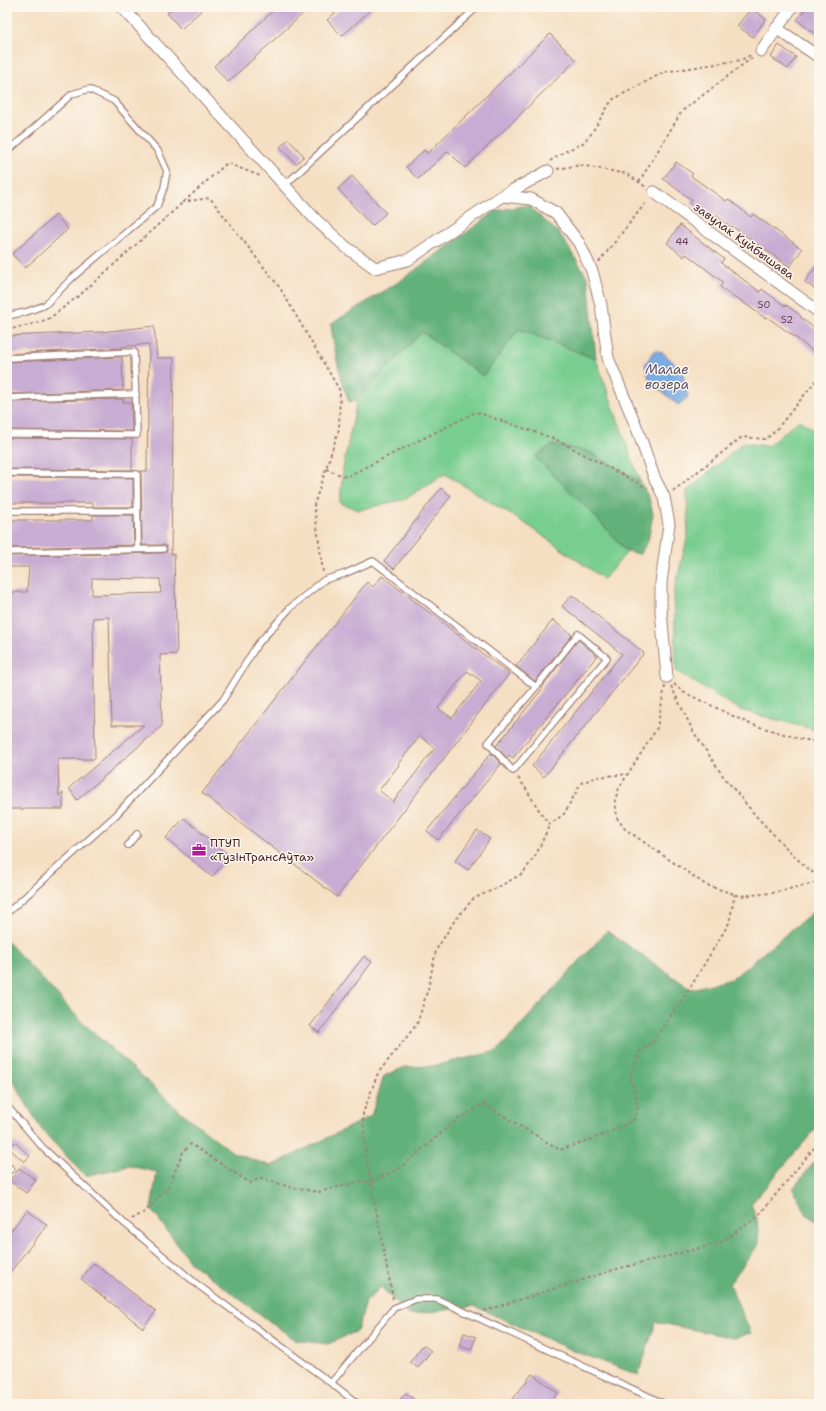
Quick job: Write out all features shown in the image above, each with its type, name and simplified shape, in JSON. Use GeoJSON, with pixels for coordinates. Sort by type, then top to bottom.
{"type":"FeatureCollection","features":[{"type":"Feature","properties":{"kind":"street"},"geometry":{"type":"LineString","coordinates":[[761,51],[792,7]]}},
{"type":"Feature","properties":{"kind":"street"},"geometry":{"type":"LineString","coordinates":[[128,9],[316,220],[346,247],[375,268],[408,260],[502,196],[548,167]]}},
{"type":"Feature","properties":{"kind":"street"},"geometry":{"type":"LineString","coordinates":[[776,28],[819,57]]}},
{"type":"Feature","properties":{"kind":"street","name":"завулак Куйбышава"},"geometry":{"type":"LineString","coordinates":[[654,192],[819,312]]}},
{"type":"Feature","properties":{"kind":"street"},"geometry":{"type":"LineString","coordinates":[[502,196],[531,199],[556,212],[579,243],[592,271],[600,305],[608,358],[638,431],[654,477],[664,497],[669,524],[661,583],[661,612],[667,677]]}},
{"type":"Feature","properties":{"kind":"lane"},"geometry":{"type":"LineString","coordinates":[[285,185],[477,7]]}},
{"type":"Feature","properties":{"kind":"lane"},"geometry":{"type":"LineString","coordinates":[[7,152],[72,94],[89,89],[114,101],[158,151],[167,171],[164,188],[156,206],[72,278],[45,306],[7,316]]}},
{"type":"Feature","properties":{"kind":"lane"},"geometry":{"type":"LineString","coordinates":[[7,358],[134,352],[137,435],[7,434]]}},
{"type":"Feature","properties":{"kind":"lane"},"geometry":{"type":"LineString","coordinates":[[7,398],[136,394]]}},
{"type":"Feature","properties":{"kind":"lane"},"geometry":{"type":"LineString","coordinates":[[7,473],[137,474],[138,549]]}},
{"type":"Feature","properties":{"kind":"lane"},"geometry":{"type":"LineString","coordinates":[[7,511],[137,511]]}},
{"type":"Feature","properties":{"kind":"lane"},"geometry":{"type":"LineString","coordinates":[[7,552],[163,549]]}},
{"type":"Feature","properties":{"kind":"lane"},"geometry":{"type":"LineString","coordinates":[[7,913],[116,815],[223,700],[257,645],[290,607],[324,580],[344,574],[373,561],[536,687]]}},
{"type":"Feature","properties":{"kind":"lane"},"geometry":{"type":"LineString","coordinates":[[578,634],[607,658],[513,771],[488,743],[536,687],[578,634]]}},
{"type":"Feature","properties":{"kind":"lane"},"geometry":{"type":"LineString","coordinates":[[128,845],[137,834]]}},
{"type":"Feature","properties":{"kind":"lane"},"geometry":{"type":"LineString","coordinates":[[7,1106],[43,1148],[124,1223],[198,1285],[358,1404]]}},
{"type":"Feature","properties":{"kind":"lane"},"geometry":{"type":"LineString","coordinates":[[331,1384],[394,1308],[416,1299],[437,1299],[665,1404]]}},
{"type":"Feature","properties":{"kind":"path"},"geometry":{"type":"LineString","coordinates":[[548,167],[564,152],[583,143],[591,134],[612,100],[664,72],[741,60],[761,51]]}},
{"type":"Feature","properties":{"kind":"path"},"geometry":{"type":"LineString","coordinates":[[639,182],[682,111],[761,51]]}},
{"type":"Feature","properties":{"kind":"path"},"geometry":{"type":"LineString","coordinates":[[7,330],[37,324],[50,318],[81,294],[227,163],[263,177]]}},
{"type":"Feature","properties":{"kind":"path"},"geometry":{"type":"LineString","coordinates":[[548,167],[580,165],[627,174],[654,192],[592,271]]}},
{"type":"Feature","properties":{"kind":"path"},"geometry":{"type":"LineString","coordinates":[[182,202],[210,198],[280,288],[340,391],[339,429],[314,505],[324,580]]}},
{"type":"Feature","properties":{"kind":"path"},"geometry":{"type":"LineString","coordinates":[[326,470],[346,477],[476,412],[555,439],[664,497],[742,437],[766,439],[776,430],[819,377]]}},
{"type":"Feature","properties":{"kind":"path"},"geometry":{"type":"LineString","coordinates":[[667,677],[683,692],[750,724],[801,739],[819,742]]}},
{"type":"Feature","properties":{"kind":"path"},"geometry":{"type":"LineString","coordinates":[[667,677],[656,728],[619,788],[615,800],[618,818],[625,829],[706,885],[740,896],[772,893],[819,882]]}},
{"type":"Feature","properties":{"kind":"path"},"geometry":{"type":"LineString","coordinates":[[667,677],[693,731],[723,776],[756,816],[796,858],[819,878]]}},
{"type":"Feature","properties":{"kind":"path"},"geometry":{"type":"LineString","coordinates":[[513,771],[525,786],[543,817],[550,824]]}},
{"type":"Feature","properties":{"kind":"path"},"geometry":{"type":"LineString","coordinates":[[394,1308],[365,1152],[363,1113],[378,1073],[417,1024],[428,989],[436,950],[455,920],[473,899],[497,888],[523,873],[536,855],[550,824],[564,814],[581,783],[597,777],[628,774]]}},
{"type":"Feature","properties":{"kind":"path"},"geometry":{"type":"LineString","coordinates":[[124,1223],[146,1211],[169,1186],[183,1152],[191,1144],[250,1183],[261,1178],[293,1188],[319,1192],[360,1181],[371,1182],[400,1168],[459,1118],[484,1104],[560,1150],[606,1134],[635,1119],[638,1106],[630,1075],[640,1052],[654,1041],[693,983],[729,923],[736,894]]}},
{"type":"Feature","properties":{"kind":"path"},"geometry":{"type":"LineString","coordinates":[[469,1315],[614,1270],[720,1243],[760,1215],[819,1142]]}},
{"type":"Feature","properties":{"kind":"green space"},"geometry":{"type":"Polygon","coordinates":[[[527,205],[559,233],[588,278],[596,359],[519,329],[483,376],[422,332],[357,400],[349,402],[338,364],[331,324],[400,281],[496,211],[527,205]]]}},
{"type":"Feature","properties":{"kind":"green space"},"geometry":{"type":"Polygon","coordinates":[[[519,329],[596,359],[640,481],[587,451],[552,445],[593,514],[627,552],[604,579],[529,526],[445,474],[405,499],[359,510],[340,503],[343,468],[357,400],[422,332],[483,376],[519,329]]]}},
{"type":"Feature","properties":{"kind":"green space"},"geometry":{"type":"Polygon","coordinates":[[[799,420],[819,433],[819,731],[740,710],[676,671],[674,591],[688,535],[687,491],[743,443],[768,446],[799,420]]]}},
{"type":"Feature","properties":{"kind":"green space"},"geometry":{"type":"Polygon","coordinates":[[[552,445],[587,451],[640,481],[649,498],[653,514],[648,541],[640,554],[627,552],[593,514],[535,457],[552,445]]]}},
{"type":"Feature","properties":{"kind":"green space"},"geometry":{"type":"Polygon","coordinates":[[[819,907],[819,1125],[751,1204],[757,1219],[759,1244],[729,1284],[751,1333],[734,1338],[656,1322],[638,1375],[569,1349],[474,1306],[408,1315],[381,1287],[366,1302],[357,1331],[328,1344],[295,1340],[191,1263],[151,1209],[157,1172],[129,1166],[85,1176],[41,1129],[7,1071],[7,941],[80,1020],[181,1112],[234,1153],[271,1166],[371,1116],[384,1076],[405,1067],[433,1066],[497,1051],[607,931],[691,989],[732,979],[819,907]]]}},
{"type":"Feature","properties":{"kind":"green space"},"geometry":{"type":"Polygon","coordinates":[[[819,1156],[819,1223],[807,1215],[793,1189],[819,1156]]]}},
{"type":"Feature","properties":{"kind":"water","name":"Малае возера"},"geometry":{"type":"Polygon","coordinates":[[[655,350],[663,353],[682,370],[688,397],[678,405],[650,381],[645,364],[655,350]]]}},
{"type":"Feature","properties":{"kind":"building"},"geometry":{"type":"Polygon","coordinates":[[[174,7],[205,7],[181,29],[167,13],[174,7]]]}},
{"type":"Feature","properties":{"kind":"building"},"geometry":{"type":"Polygon","coordinates":[[[277,7],[310,7],[228,82],[214,66],[277,7]]]}},
{"type":"Feature","properties":{"kind":"building"},"geometry":{"type":"Polygon","coordinates":[[[342,7],[374,7],[342,36],[327,20],[342,7]]]}},
{"type":"Feature","properties":{"kind":"building"},"geometry":{"type":"Polygon","coordinates":[[[807,7],[811,7],[819,13],[819,29],[815,34],[797,20],[807,7]]]}},
{"type":"Feature","properties":{"kind":"building"},"geometry":{"type":"Polygon","coordinates":[[[751,8],[766,19],[753,37],[737,26],[751,8]]]}},
{"type":"Feature","properties":{"kind":"building"},"geometry":{"type":"Polygon","coordinates":[[[550,34],[576,60],[465,168],[448,151],[418,179],[406,167],[424,150],[428,153],[550,34]]]}},
{"type":"Feature","properties":{"kind":"building"},"geometry":{"type":"Polygon","coordinates":[[[779,45],[796,57],[788,69],[771,57],[779,45]]]}},
{"type":"Feature","properties":{"kind":"building"},"geometry":{"type":"Polygon","coordinates":[[[288,139],[304,156],[296,164],[280,147],[288,139]]]}},
{"type":"Feature","properties":{"kind":"building"},"geometry":{"type":"Polygon","coordinates":[[[676,162],[693,174],[691,176],[726,201],[728,199],[751,217],[753,214],[802,249],[790,267],[710,211],[707,215],[690,203],[692,200],[663,179],[676,162]]]}},
{"type":"Feature","properties":{"kind":"building"},"geometry":{"type":"Polygon","coordinates":[[[352,176],[386,213],[372,226],[338,189],[352,176]]]}},
{"type":"Feature","properties":{"kind":"building"},"geometry":{"type":"Polygon","coordinates":[[[56,215],[68,229],[25,268],[12,254],[56,215]]]}},
{"type":"Feature","properties":{"kind":"building"},"geometry":{"type":"Polygon","coordinates":[[[680,225],[724,259],[721,263],[760,292],[762,289],[785,306],[786,305],[819,332],[819,356],[767,317],[765,318],[737,298],[736,299],[720,287],[723,282],[686,254],[684,257],[667,243],[680,225]]]}},
{"type":"Feature","properties":{"kind":"building"},"geometry":{"type":"Polygon","coordinates":[[[819,262],[819,292],[805,282],[819,262]]]}},
{"type":"Feature","properties":{"kind":"building"},"geometry":{"type":"Polygon","coordinates":[[[154,326],[157,358],[174,358],[171,554],[174,554],[177,654],[160,655],[162,726],[77,800],[69,788],[144,725],[112,725],[109,617],[93,618],[95,759],[58,759],[59,796],[63,793],[63,809],[7,809],[7,592],[27,592],[29,567],[9,567],[8,556],[163,553],[166,552],[167,549],[166,546],[163,545],[142,545],[140,471],[147,471],[149,344],[122,348],[7,354],[7,336],[101,332],[154,326]],[[92,578],[92,595],[161,593],[160,579],[92,578]]]}},
{"type":"Feature","properties":{"kind":"building"},"geometry":{"type":"Polygon","coordinates":[[[122,357],[123,390],[7,394],[7,362],[122,357]]]}},
{"type":"Feature","properties":{"kind":"building"},"geometry":{"type":"Polygon","coordinates":[[[123,399],[123,402],[131,402],[132,431],[7,430],[7,402],[123,399]]]}},
{"type":"Feature","properties":{"kind":"building"},"geometry":{"type":"Polygon","coordinates":[[[7,438],[132,439],[132,470],[7,469],[7,438]]]}},
{"type":"Feature","properties":{"kind":"building"},"geometry":{"type":"Polygon","coordinates":[[[7,477],[133,478],[133,507],[93,507],[93,503],[7,503],[7,477]]]}},
{"type":"Feature","properties":{"kind":"building"},"geometry":{"type":"Polygon","coordinates":[[[441,488],[451,496],[394,569],[384,561],[441,488]]]}},
{"type":"Feature","properties":{"kind":"building"},"geometry":{"type":"Polygon","coordinates":[[[93,515],[133,515],[134,545],[7,548],[7,520],[93,520],[93,515]]]}},
{"type":"Feature","properties":{"kind":"building"},"geometry":{"type":"Polygon","coordinates":[[[382,576],[509,674],[337,897],[202,793],[367,582],[373,587],[382,576]],[[467,671],[438,708],[452,718],[481,681],[467,671]],[[420,736],[379,790],[393,802],[435,748],[420,736]]]}},
{"type":"Feature","properties":{"kind":"building"},"geometry":{"type":"Polygon","coordinates":[[[572,595],[644,653],[544,777],[532,766],[622,654],[562,606],[572,595]]]}},
{"type":"Feature","properties":{"kind":"building"},"geometry":{"type":"Polygon","coordinates":[[[553,620],[572,635],[535,681],[516,666],[553,620]]]}},
{"type":"Feature","properties":{"kind":"building"},"geometry":{"type":"Polygon","coordinates":[[[578,640],[597,656],[513,758],[509,755],[507,758],[496,746],[543,688],[542,687],[578,640]]]}},
{"type":"Feature","properties":{"kind":"building"},"geometry":{"type":"Polygon","coordinates":[[[491,753],[501,764],[438,840],[427,831],[491,753]]]}},
{"type":"Feature","properties":{"kind":"building"},"geometry":{"type":"Polygon","coordinates":[[[184,818],[229,856],[212,877],[166,838],[184,818]]]}},
{"type":"Feature","properties":{"kind":"building"},"geometry":{"type":"Polygon","coordinates":[[[477,830],[490,839],[468,870],[455,861],[477,830]]]}},
{"type":"Feature","properties":{"kind":"building"},"geometry":{"type":"Polygon","coordinates":[[[364,956],[372,962],[319,1033],[310,1026],[364,956]]]}},
{"type":"Feature","properties":{"kind":"building"},"geometry":{"type":"Polygon","coordinates":[[[15,1142],[30,1156],[24,1162],[9,1148],[15,1142]]]}},
{"type":"Feature","properties":{"kind":"building"},"geometry":{"type":"Polygon","coordinates":[[[19,1168],[36,1180],[26,1193],[10,1181],[19,1168]]]}},
{"type":"Feature","properties":{"kind":"building"},"geometry":{"type":"Polygon","coordinates":[[[27,1210],[47,1225],[7,1276],[7,1236],[27,1210]]]}},
{"type":"Feature","properties":{"kind":"building"},"geometry":{"type":"Polygon","coordinates":[[[94,1263],[156,1311],[143,1328],[81,1279],[94,1263]]]}},
{"type":"Feature","properties":{"kind":"building"},"geometry":{"type":"Polygon","coordinates":[[[464,1333],[476,1337],[471,1350],[459,1346],[464,1333]]]}},
{"type":"Feature","properties":{"kind":"building"},"geometry":{"type":"Polygon","coordinates":[[[423,1345],[431,1351],[418,1368],[410,1362],[423,1345]]]}},
{"type":"Feature","properties":{"kind":"building"},"geometry":{"type":"Polygon","coordinates":[[[532,1374],[558,1393],[550,1404],[509,1404],[532,1374]]]}},
{"type":"Feature","properties":{"kind":"building"},"geometry":{"type":"Polygon","coordinates":[[[406,1393],[419,1404],[396,1404],[406,1393]]]}},
{"type":"Feature","properties":{"kind":"place","name":"ПТУП «ТузінТрансАўта»"},"geometry":{"type":"Point","coordinates":[199,850]}}]}
